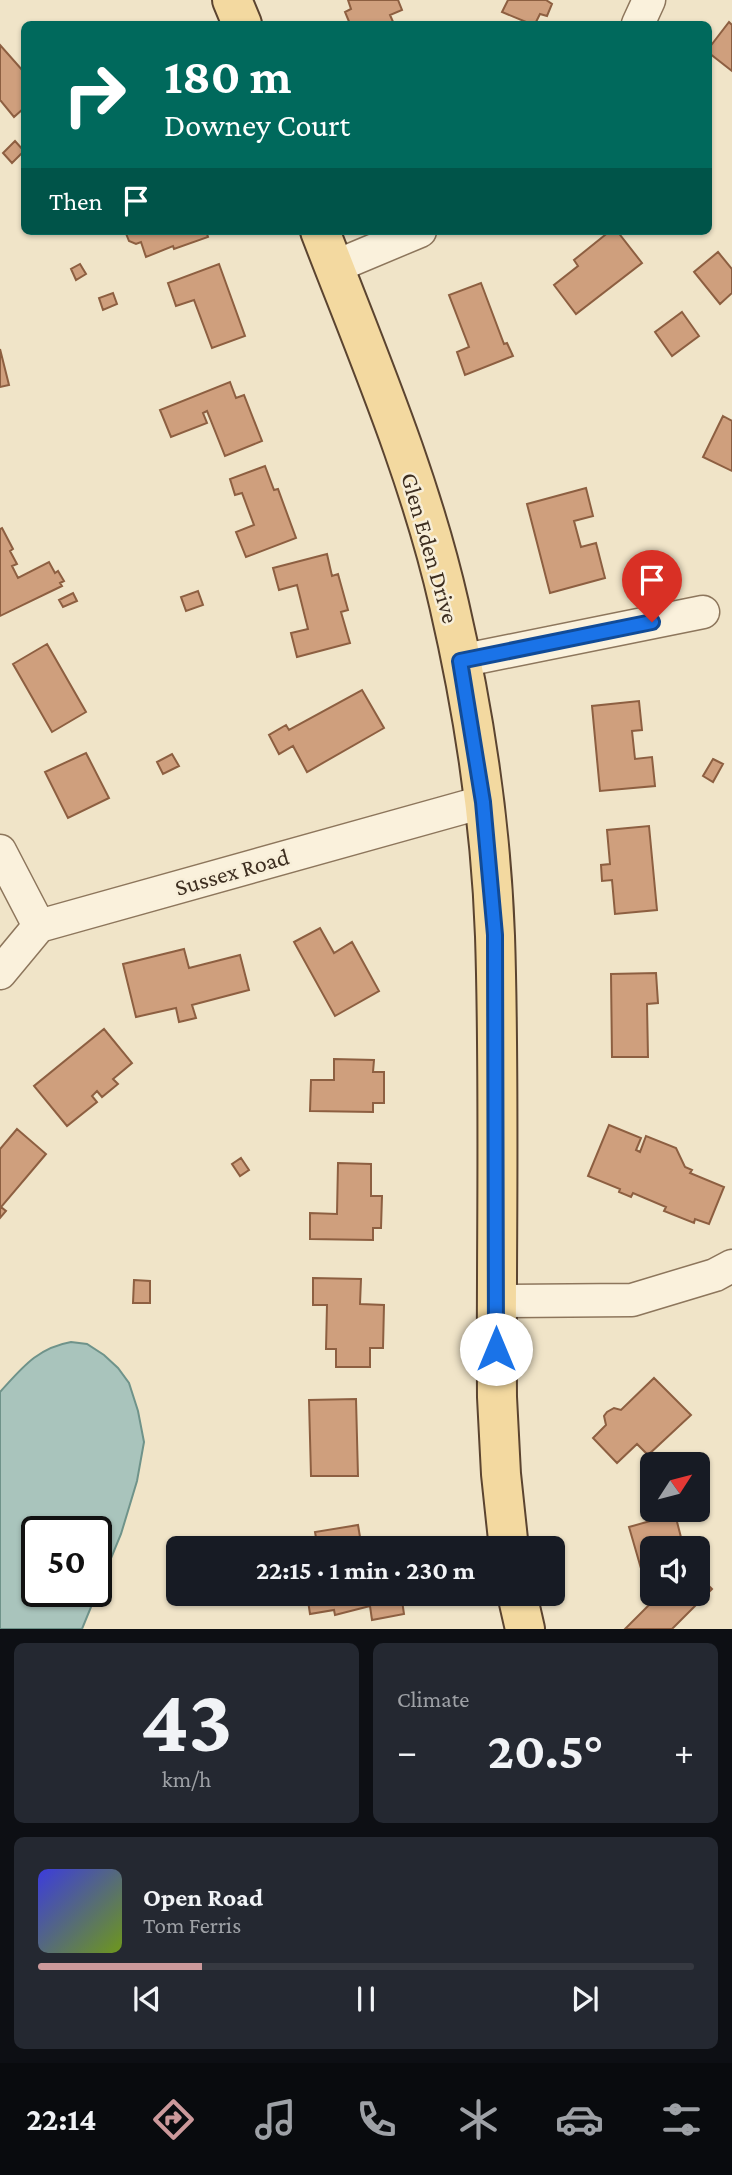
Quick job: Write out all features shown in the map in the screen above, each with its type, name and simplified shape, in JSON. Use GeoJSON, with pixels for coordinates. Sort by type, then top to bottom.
{"type":"FeatureCollection","features":[{"type":"Feature","properties":{"kind":"main road"},"geometry":{"type":"LineString","coordinates":[[232,0],[241,21]]}},
{"type":"Feature","properties":{"kind":"main road","name":"Glen Eden Drive"},"geometry":{"type":"LineString","coordinates":[[322,235],[393,424],[435,549],[460,661],[483,802],[495,935],[496,1301],[499,1435],[508,1536]]}},
{"type":"Feature","properties":{"kind":"main road"},"geometry":{"type":"LineString","coordinates":[[520,1606],[525,1629]]}},
{"type":"Feature","properties":{"kind":"street"},"geometry":{"type":"LineString","coordinates":[[639,21],[649,0]]}},
{"type":"Feature","properties":{"kind":"street"},"geometry":{"type":"LineString","coordinates":[[334,267],[410,235]]}},
{"type":"Feature","properties":{"kind":"street"},"geometry":{"type":"LineString","coordinates":[[460,661],[703,612]]}},
{"type":"Feature","properties":{"kind":"street","name":"Sussex Road"},"geometry":{"type":"LineString","coordinates":[[39,926],[483,802]]}},
{"type":"Feature","properties":{"kind":"street"},"geometry":{"type":"LineString","coordinates":[[0,851],[39,926],[0,973]]}},
{"type":"Feature","properties":{"kind":"street"},"geometry":{"type":"LineString","coordinates":[[496,1301],[632,1300],[715,1275],[732,1266]]}},
{"type":"Feature","properties":{"kind":"water"},"geometry":{"type":"Polygon","coordinates":[[[71,1342],[87,1344],[118,1368],[129,1383],[144,1442],[137,1481],[112,1556],[112,1516],[21,1516],[21,1607],[91,1607],[82,1629],[0,1629],[0,1392],[31,1360],[49,1349],[71,1342]]]}},
{"type":"Feature","properties":{"kind":"building"},"geometry":{"type":"Polygon","coordinates":[[[348,0],[398,0],[402,10],[390,15],[393,21],[349,21],[345,12],[351,9],[348,0]]]}},
{"type":"Feature","properties":{"kind":"building"},"geometry":{"type":"Polygon","coordinates":[[[508,0],[546,0],[552,4],[547,16],[540,14],[536,21],[524,21],[502,12],[508,0]]]}},
{"type":"Feature","properties":{"kind":"building"},"geometry":{"type":"Polygon","coordinates":[[[729,22],[732,25],[732,71],[712,55],[712,44],[729,22]]]}},
{"type":"Feature","properties":{"kind":"building"},"geometry":{"type":"Polygon","coordinates":[[[0,45],[21,69],[21,111],[14,117],[0,100],[0,45]]]}},
{"type":"Feature","properties":{"kind":"building"},"geometry":{"type":"Polygon","coordinates":[[[15,141],[21,148],[21,154],[12,163],[3,153],[15,141]]]}},
{"type":"Feature","properties":{"kind":"building"},"geometry":{"type":"Polygon","coordinates":[[[127,235],[208,237],[174,249],[173,246],[146,257],[141,242],[136,244],[129,241],[127,235]]]}},
{"type":"Feature","properties":{"kind":"building"},"geometry":{"type":"Polygon","coordinates":[[[605,235],[620,235],[642,263],[576,314],[554,285],[578,266],[574,260],[605,235]]]}},
{"type":"Feature","properties":{"kind":"building"},"geometry":{"type":"Polygon","coordinates":[[[718,252],[732,269],[732,293],[720,304],[694,272],[718,252]]]}},
{"type":"Feature","properties":{"kind":"building"},"geometry":{"type":"Polygon","coordinates":[[[80,264],[86,274],[76,280],[71,269],[80,264]]]}},
{"type":"Feature","properties":{"kind":"building"},"geometry":{"type":"Polygon","coordinates":[[[219,264],[245,336],[212,348],[194,300],[176,306],[168,283],[219,264]]]}},
{"type":"Feature","properties":{"kind":"building"},"geometry":{"type":"Polygon","coordinates":[[[481,283],[504,344],[507,343],[513,356],[465,375],[457,352],[469,347],[449,295],[481,283]]]}},
{"type":"Feature","properties":{"kind":"building"},"geometry":{"type":"Polygon","coordinates":[[[113,293],[117,304],[103,310],[99,298],[113,293]]]}},
{"type":"Feature","properties":{"kind":"building"},"geometry":{"type":"Polygon","coordinates":[[[682,312],[699,336],[672,356],[655,332],[682,312]]]}},
{"type":"Feature","properties":{"kind":"building"},"geometry":{"type":"Polygon","coordinates":[[[0,349],[9,385],[0,387],[0,349]]]}},
{"type":"Feature","properties":{"kind":"building"},"geometry":{"type":"Polygon","coordinates":[[[230,382],[236,398],[244,395],[262,441],[225,456],[207,411],[203,413],[207,423],[171,437],[160,410],[230,382]]]}},
{"type":"Feature","properties":{"kind":"building"},"geometry":{"type":"Polygon","coordinates":[[[723,416],[732,421],[732,471],[703,457],[723,416]]]}},
{"type":"Feature","properties":{"kind":"building"},"geometry":{"type":"Polygon","coordinates":[[[265,466],[274,490],[278,489],[296,538],[246,557],[236,532],[254,525],[242,493],[235,495],[230,479],[265,466]]]}},
{"type":"Feature","properties":{"kind":"building"},"geometry":{"type":"Polygon","coordinates":[[[586,488],[593,516],[574,521],[581,547],[596,543],[605,578],[550,593],[527,504],[586,488]]]}},
{"type":"Feature","properties":{"kind":"building"},"geometry":{"type":"Polygon","coordinates":[[[2,528],[13,549],[10,551],[17,564],[12,566],[18,578],[49,562],[55,573],[58,571],[64,581],[60,583],[62,586],[0,616],[0,529],[2,528]]]}},
{"type":"Feature","properties":{"kind":"building"},"geometry":{"type":"Polygon","coordinates":[[[327,554],[332,576],[338,574],[348,610],[341,612],[350,643],[297,657],[291,633],[308,629],[297,585],[279,590],[273,568],[327,554]]]}},
{"type":"Feature","properties":{"kind":"building"},"geometry":{"type":"Polygon","coordinates":[[[198,591],[203,605],[186,611],[181,597],[198,591]]]}},
{"type":"Feature","properties":{"kind":"building"},"geometry":{"type":"Polygon","coordinates":[[[73,593],[77,601],[63,607],[59,600],[73,593]]]}},
{"type":"Feature","properties":{"kind":"building"},"geometry":{"type":"Polygon","coordinates":[[[47,644],[86,712],[52,732],[13,664],[47,644]]]}},
{"type":"Feature","properties":{"kind":"building"},"geometry":{"type":"Polygon","coordinates":[[[362,690],[384,728],[307,772],[293,746],[279,754],[269,735],[286,725],[289,730],[362,690]]]}},
{"type":"Feature","properties":{"kind":"building"},"geometry":{"type":"Polygon","coordinates":[[[639,701],[642,730],[632,731],[635,759],[652,757],[655,786],[600,791],[592,706],[639,701]]]}},
{"type":"Feature","properties":{"kind":"building"},"geometry":{"type":"Polygon","coordinates":[[[86,753],[109,798],[68,818],[45,772],[86,753]]]}},
{"type":"Feature","properties":{"kind":"building"},"geometry":{"type":"Polygon","coordinates":[[[172,754],[179,766],[163,774],[157,762],[172,754]]]}},
{"type":"Feature","properties":{"kind":"building"},"geometry":{"type":"Polygon","coordinates":[[[713,759],[723,764],[713,782],[703,776],[713,759]]]}},
{"type":"Feature","properties":{"kind":"building"},"geometry":{"type":"Polygon","coordinates":[[[649,826],[657,910],[615,914],[612,880],[602,881],[601,865],[610,864],[607,830],[649,826]]]}},
{"type":"Feature","properties":{"kind":"building"},"geometry":{"type":"Polygon","coordinates":[[[320,928],[334,953],[352,942],[379,991],[335,1016],[294,942],[320,928]]]}},
{"type":"Feature","properties":{"kind":"building"},"geometry":{"type":"Polygon","coordinates":[[[184,949],[189,968],[240,955],[249,990],[192,1005],[196,1018],[179,1022],[176,1008],[136,1017],[123,964],[184,949]]]}},
{"type":"Feature","properties":{"kind":"building"},"geometry":{"type":"Polygon","coordinates":[[[656,973],[658,1003],[647,1004],[648,1057],[612,1057],[611,974],[656,973]]]}},
{"type":"Feature","properties":{"kind":"building"},"geometry":{"type":"Polygon","coordinates":[[[104,1029],[132,1063],[113,1079],[118,1084],[102,1097],[97,1091],[92,1096],[97,1102],[67,1126],[34,1086],[104,1029]]]}},
{"type":"Feature","properties":{"kind":"building"},"geometry":{"type":"Polygon","coordinates":[[[334,1059],[374,1060],[373,1072],[384,1072],[384,1103],[373,1103],[373,1112],[310,1111],[311,1080],[334,1080],[334,1059]]]}},
{"type":"Feature","properties":{"kind":"building"},"geometry":{"type":"Polygon","coordinates":[[[609,1125],[641,1138],[636,1150],[640,1152],[646,1136],[676,1148],[685,1167],[692,1170],[690,1173],[724,1187],[709,1224],[695,1219],[694,1223],[664,1211],[666,1207],[633,1193],[631,1197],[619,1192],[620,1189],[588,1176],[609,1125]]]}},
{"type":"Feature","properties":{"kind":"building"},"geometry":{"type":"Polygon","coordinates":[[[17,1129],[46,1154],[1,1207],[6,1211],[0,1218],[0,1149],[17,1129]]]}},
{"type":"Feature","properties":{"kind":"building"},"geometry":{"type":"Polygon","coordinates":[[[241,1158],[249,1170],[240,1176],[232,1164],[241,1158]]]}},
{"type":"Feature","properties":{"kind":"building"},"geometry":{"type":"Polygon","coordinates":[[[338,1163],[371,1164],[371,1196],[382,1196],[381,1228],[373,1228],[373,1240],[310,1239],[310,1213],[337,1214],[338,1163]]]}},
{"type":"Feature","properties":{"kind":"building"},"geometry":{"type":"Polygon","coordinates":[[[313,1278],[361,1279],[360,1304],[384,1305],[383,1348],[370,1348],[370,1367],[336,1367],[336,1349],[326,1349],[327,1305],[313,1305],[313,1278]]]}},
{"type":"Feature","properties":{"kind":"building"},"geometry":{"type":"Polygon","coordinates":[[[134,1280],[150,1281],[150,1303],[133,1303],[134,1280]]]}},
{"type":"Feature","properties":{"kind":"building"},"geometry":{"type":"Polygon","coordinates":[[[654,1378],[691,1415],[651,1452],[645,1452],[637,1444],[617,1463],[593,1438],[606,1425],[604,1416],[607,1412],[614,1408],[621,1410],[654,1378]]]}},
{"type":"Feature","properties":{"kind":"building"},"geometry":{"type":"Polygon","coordinates":[[[356,1399],[358,1476],[311,1476],[309,1400],[356,1399]]]}},
{"type":"Feature","properties":{"kind":"building"},"geometry":{"type":"Polygon","coordinates":[[[647,1522],[677,1522],[681,1536],[640,1536],[640,1565],[629,1527],[647,1522]]]}},
{"type":"Feature","properties":{"kind":"building"},"geometry":{"type":"Polygon","coordinates":[[[358,1525],[360,1536],[316,1536],[315,1532],[358,1525]]]}},
{"type":"Feature","properties":{"kind":"building"},"geometry":{"type":"Polygon","coordinates":[[[309,1606],[370,1606],[335,1615],[334,1610],[310,1614],[309,1606]]]}},
{"type":"Feature","properties":{"kind":"building"},"geometry":{"type":"Polygon","coordinates":[[[370,1606],[403,1606],[404,1614],[372,1620],[370,1606]]]}},
{"type":"Feature","properties":{"kind":"building"},"geometry":{"type":"Polygon","coordinates":[[[648,1606],[695,1606],[672,1629],[625,1629],[648,1606]]]}},
{"type":"Feature","properties":{"kind":"route"},"geometry":{"type":"LineString","coordinates":[[496,1349],[495,935],[483,802],[460,661],[652,622]]}}]}
